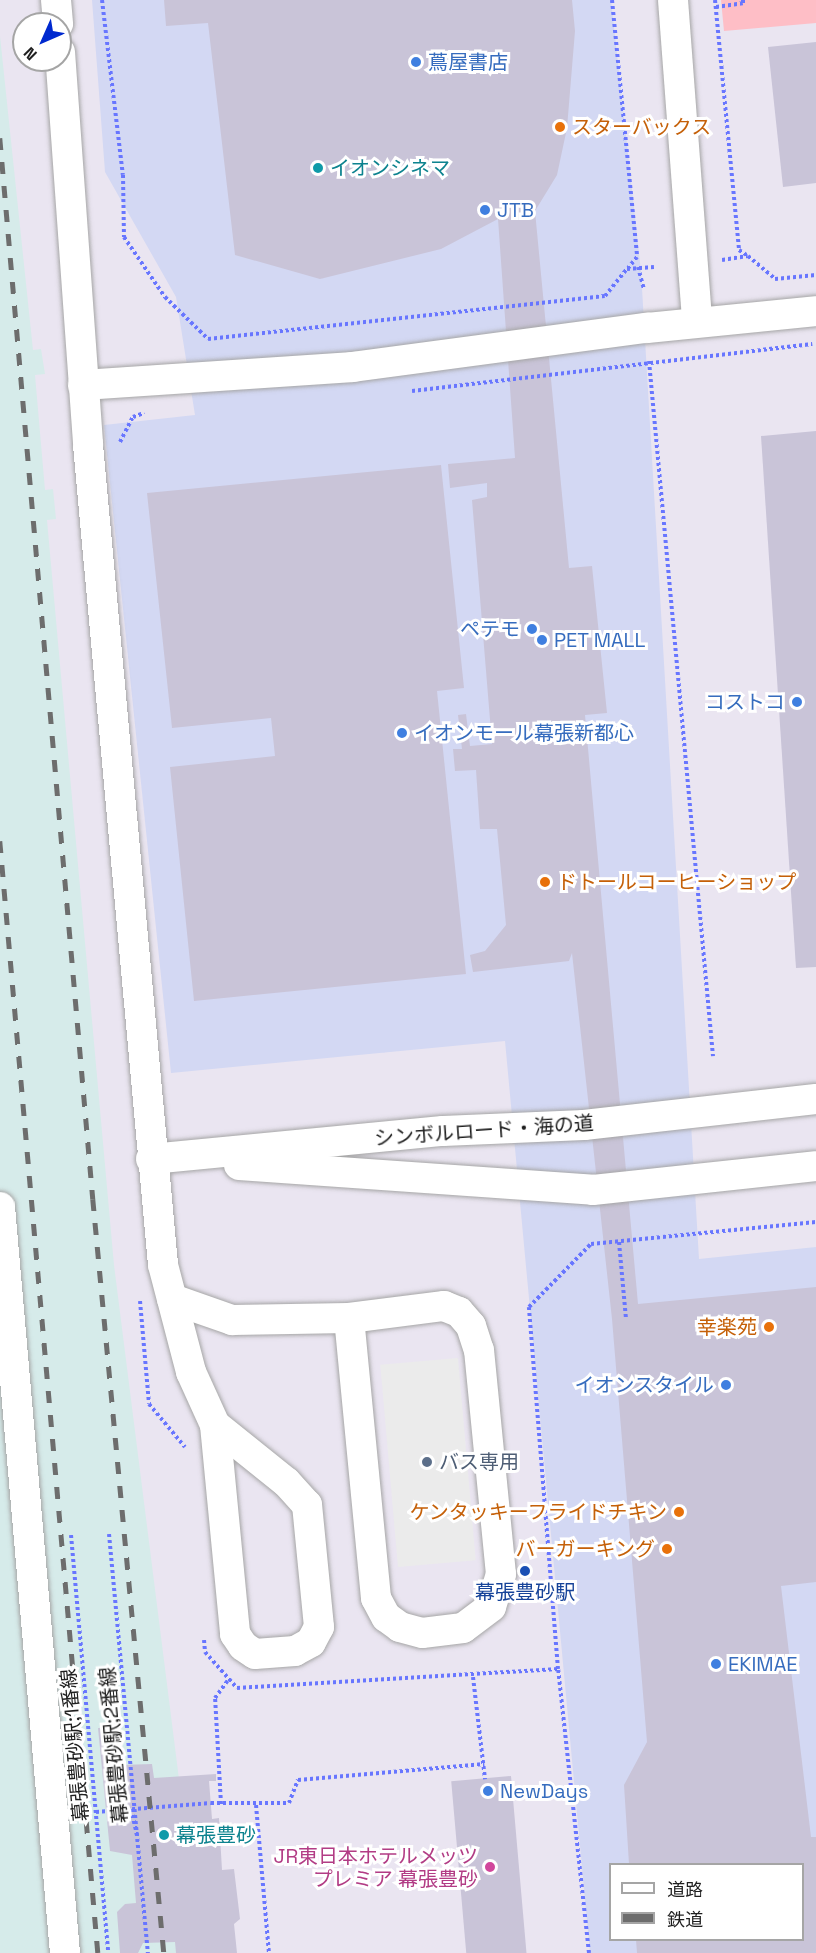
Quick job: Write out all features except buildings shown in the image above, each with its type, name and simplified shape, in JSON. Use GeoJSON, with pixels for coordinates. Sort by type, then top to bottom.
{"type":"FeatureCollection","features":[{"type":"Feature","properties":{"kind":"street"},"geometry":{"type":"LineString","coordinates":[[673,0],[697,322]]}},
{"type":"Feature","properties":{"kind":"street"},"geometry":{"type":"LineString","coordinates":[[61,72],[83,385],[151,1159],[163,1265],[191,1372],[215,1425],[236,1634],[243,1646],[255,1654],[295,1651],[311,1642],[319,1627],[307,1505],[286,1482],[215,1425]]}},
{"type":"Feature","properties":{"kind":"street"},"geometry":{"type":"LineString","coordinates":[[83,385],[353,367],[697,322],[816,311]]}},
{"type":"Feature","properties":{"kind":"street","name":"シンボルロード・海の道"},"geometry":{"type":"LineString","coordinates":[[151,1159],[443,1131],[584,1125],[816,1099]]}},
{"type":"Feature","properties":{"kind":"street"},"geometry":{"type":"LineString","coordinates":[[151,1159],[593,1190],[816,1166]]}},
{"type":"Feature","properties":{"kind":"street"},"geometry":{"type":"LineString","coordinates":[[0,1207],[65,1953]]}},
{"type":"Feature","properties":{"kind":"street"},"geometry":{"type":"LineString","coordinates":[[172,1299],[232,1320],[349,1318],[444,1306],[459,1312],[471,1326],[479,1350],[501,1574],[491,1607],[463,1628],[422,1633],[400,1627],[386,1617],[376,1598],[349,1318]]}},
{"type":"Feature","properties":{"kind":"path"},"geometry":{"type":"LineString","coordinates":[[102,0],[123,175],[124,237],[165,297],[208,339],[605,296],[637,257],[612,0]]}},
{"type":"Feature","properties":{"kind":"path"},"geometry":{"type":"LineString","coordinates":[[715,0],[739,250],[775,279],[816,275]]}},
{"type":"Feature","properties":{"kind":"path"},"geometry":{"type":"LineString","coordinates":[[716,7],[743,3],[743,0]]}},
{"type":"Feature","properties":{"kind":"path"},"geometry":{"type":"LineString","coordinates":[[722,260],[748,256]]}},
{"type":"Feature","properties":{"kind":"path"},"geometry":{"type":"LineString","coordinates":[[638,267],[644,289]]}},
{"type":"Feature","properties":{"kind":"path"},"geometry":{"type":"LineString","coordinates":[[627,269],[654,267]]}},
{"type":"Feature","properties":{"kind":"path"},"geometry":{"type":"LineString","coordinates":[[649,355],[713,1056]]}},
{"type":"Feature","properties":{"kind":"path"},"geometry":{"type":"LineString","coordinates":[[589,1953],[558,1669],[529,1307],[591,1244],[816,1222]]}},
{"type":"Feature","properties":{"kind":"path"},"geometry":{"type":"LineString","coordinates":[[619,1242],[626,1318]]}},
{"type":"Feature","properties":{"kind":"path","name":"幕張豊砂駅;2番線"},"geometry":{"type":"LineString","coordinates":[[109,1534],[148,1953]]}},
{"type":"Feature","properties":{"kind":"path","name":"幕張豊砂駅;1番線"},"geometry":{"type":"LineString","coordinates":[[71,1535],[108,1953]]}},
{"type":"Feature","properties":{"kind":"path"},"geometry":{"type":"LineString","coordinates":[[473,1677],[485,1779]]}},
{"type":"Feature","properties":{"kind":"path"},"geometry":{"type":"LineString","coordinates":[[221,1804],[215,1698],[229,1679]]}},
{"type":"Feature","properties":{"kind":"path"},"geometry":{"type":"LineString","coordinates":[[96,1812],[221,1804],[289,1803],[298,1780],[484,1764]]}},
{"type":"Feature","properties":{"kind":"path"},"geometry":{"type":"LineString","coordinates":[[256,1805],[269,1953]]}},
{"type":"Feature","properties":{"kind":"path"},"geometry":{"type":"LineString","coordinates":[[131,1809],[137,1836]]}},
{"type":"Feature","properties":{"kind":"shaded area","name":"イオンモール幕張新都心"},"geometry":{"type":"Polygon","coordinates":[[[92,0],[611,0],[641,271],[699,1259],[816,1247],[816,1953],[590,1953],[505,1041],[171,1073],[104,425],[195,415],[176,297],[105,172],[92,0]]]}},
{"type":"Feature","properties":{"kind":"shaded area"},"geometry":{"type":"Polygon","coordinates":[[[721,0],[816,0],[816,23],[724,31],[721,0]]]}},
{"type":"Feature","properties":{"kind":"shaded area"},"geometry":{"type":"Polygon","coordinates":[[[0,36],[33,350],[41,349],[45,374],[35,375],[45,490],[53,489],[56,519],[47,520],[114,1265],[201,1953],[0,1953],[0,36]]]}},
{"type":"Feature","properties":{"kind":"shaded area","name":"バス専用"},"geometry":{"type":"Polygon","coordinates":[[[458,1358],[476,1560],[398,1567],[380,1365],[458,1358]]]}},
{"type":"Feature","properties":{"kind":"railway"},"geometry":{"type":"LineString","coordinates":[[0,138],[93,1199],[164,1953]]}},
{"type":"Feature","properties":{"kind":"railway"},"geometry":{"type":"LineString","coordinates":[[0,841],[98,1953]]}},
{"type":"Feature","properties":{"kind":"place","name":"蔦屋書店"},"geometry":{"type":"Point","coordinates":[416,62]}},
{"type":"Feature","properties":{"kind":"place","name":"スターバックス"},"geometry":{"type":"Point","coordinates":[560,127]}},
{"type":"Feature","properties":{"kind":"place","name":"イオンシネマ"},"geometry":{"type":"Point","coordinates":[318,168]}},
{"type":"Feature","properties":{"kind":"place","name":"JTB"},"geometry":{"type":"Point","coordinates":[485,210]}},
{"type":"Feature","properties":{"kind":"place","name":"ペテモ"},"geometry":{"type":"Point","coordinates":[532,629]}},
{"type":"Feature","properties":{"kind":"place","name":"PET MALL"},"geometry":{"type":"Point","coordinates":[542,640]}},
{"type":"Feature","properties":{"kind":"place","name":"コストコ"},"geometry":{"type":"Point","coordinates":[797,702]}},
{"type":"Feature","properties":{"kind":"place","name":"イオンモール幕張新都心"},"geometry":{"type":"Point","coordinates":[402,733]}},
{"type":"Feature","properties":{"kind":"place","name":"ドトールコーヒーショップ"},"geometry":{"type":"Point","coordinates":[545,882]}},
{"type":"Feature","properties":{"kind":"place","name":"幸楽苑"},"geometry":{"type":"Point","coordinates":[769,1327]}},
{"type":"Feature","properties":{"kind":"place","name":"イオンスタイル"},"geometry":{"type":"Point","coordinates":[726,1385]}},
{"type":"Feature","properties":{"kind":"place","name":"バス専用"},"geometry":{"type":"Point","coordinates":[427,1462]}},
{"type":"Feature","properties":{"kind":"place","name":"ケンタッキーフライドチキン"},"geometry":{"type":"Point","coordinates":[679,1512]}},
{"type":"Feature","properties":{"kind":"place","name":"バーガーキング"},"geometry":{"type":"Point","coordinates":[667,1549]}},
{"type":"Feature","properties":{"kind":"place","name":"幕張豊砂駅"},"geometry":{"type":"Point","coordinates":[525,1571]}},
{"type":"Feature","properties":{"kind":"place","name":"EKIMAE"},"geometry":{"type":"Point","coordinates":[716,1664]}},
{"type":"Feature","properties":{"kind":"place","name":"NewDays"},"geometry":{"type":"Point","coordinates":[488,1791]}},
{"type":"Feature","properties":{"kind":"place","name":"幕張豊砂"},"geometry":{"type":"Point","coordinates":[164,1835]}},
{"type":"Feature","properties":{"kind":"place","name":"JR東日本ホテルメッツ プレミア 幕張豊砂"},"geometry":{"type":"Point","coordinates":[490,1867]}}]}
